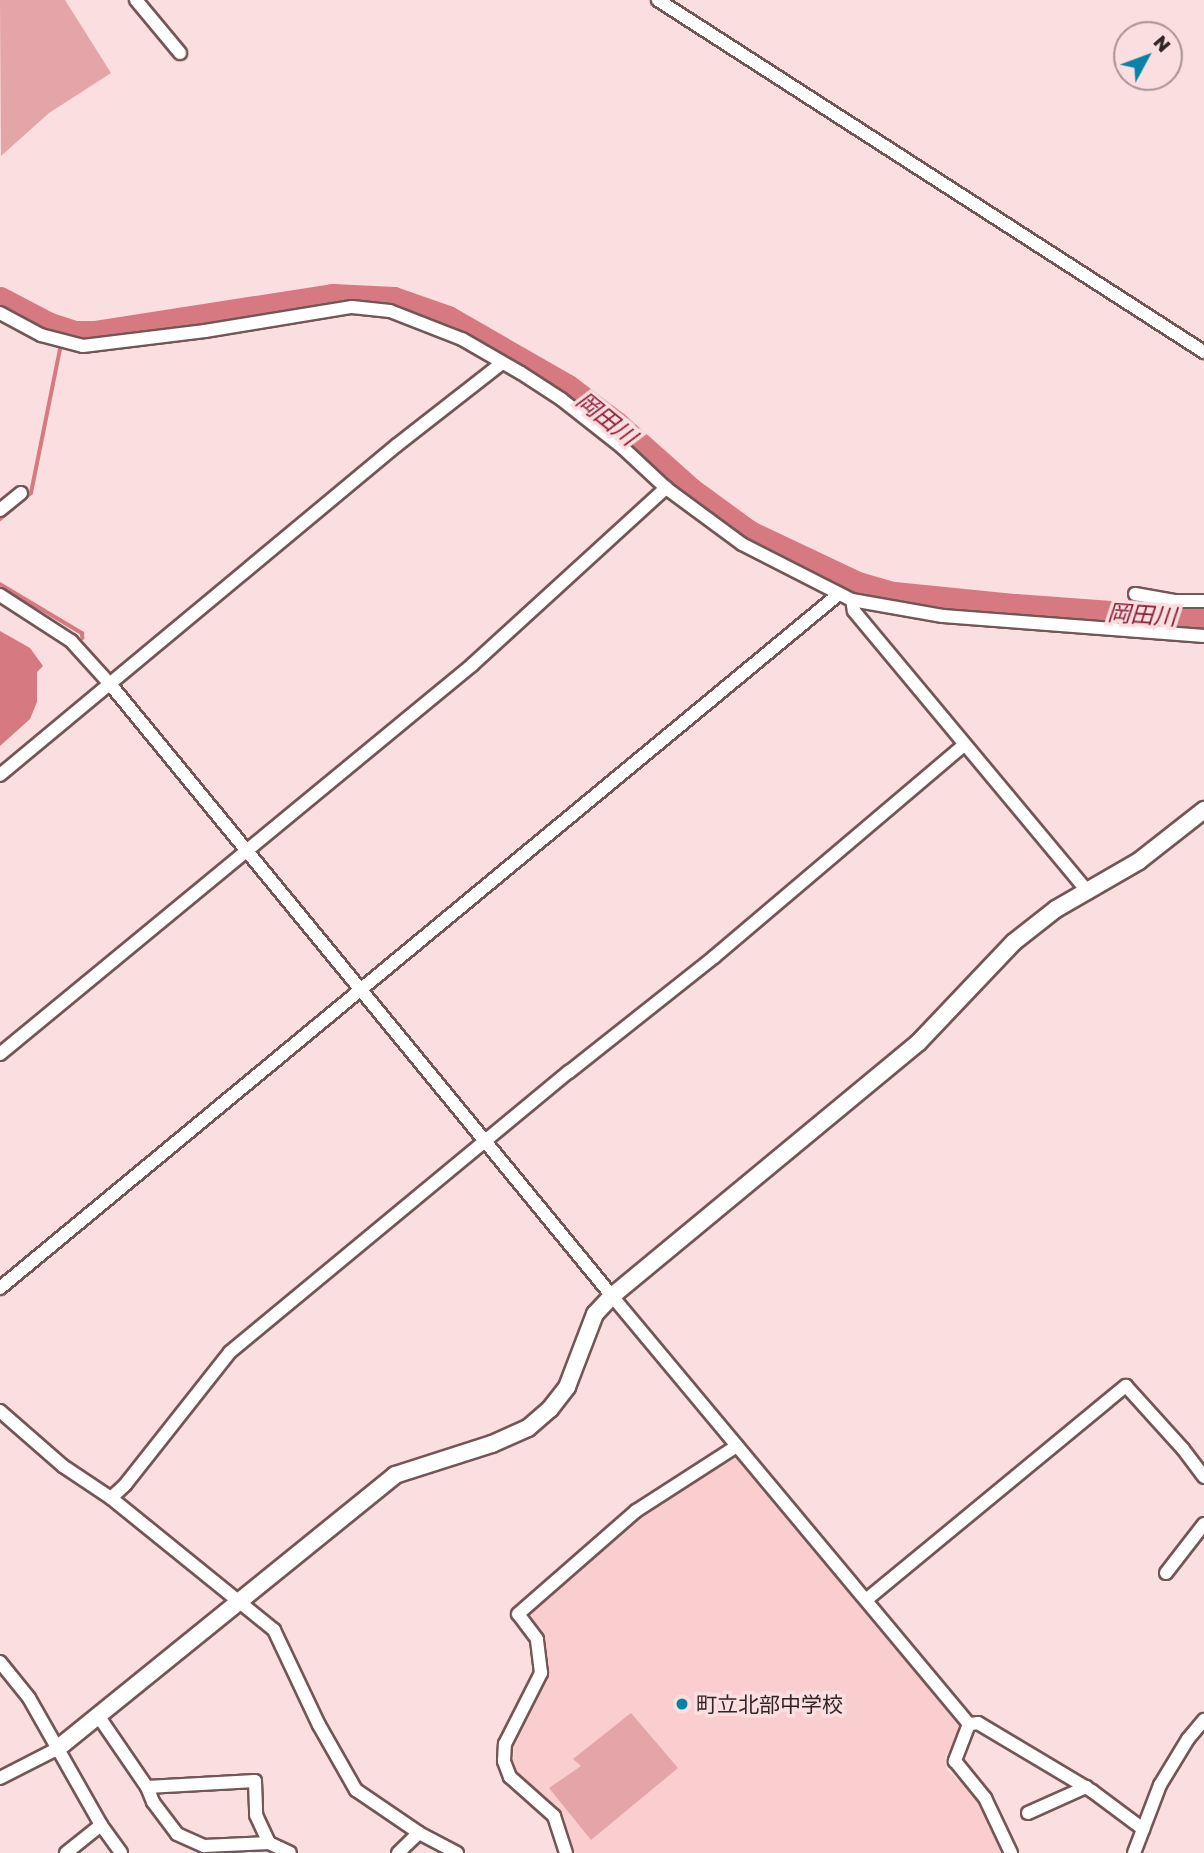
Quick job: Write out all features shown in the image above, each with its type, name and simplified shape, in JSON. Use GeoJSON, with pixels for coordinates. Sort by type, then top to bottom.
{"type":"FeatureCollection","features":[{"type":"Feature","properties":{"kind":"street"},"geometry":{"type":"LineString","coordinates":[[136,0],[180,53]]}},
{"type":"Feature","properties":{"kind":"street"},"geometry":{"type":"LineString","coordinates":[[658,0],[1204,352]]}},
{"type":"Feature","properties":{"kind":"street"},"geometry":{"type":"LineString","coordinates":[[0,313],[41,335],[74,345],[105,345],[352,307],[390,311],[428,323],[462,339],[561,399],[622,447],[666,488],[742,544],[852,600],[891,609],[975,619],[1204,636]]}},
{"type":"Feature","properties":{"kind":"street"},"geometry":{"type":"LineString","coordinates":[[0,775],[397,445],[502,363]]}},
{"type":"Feature","properties":{"kind":"street"},"geometry":{"type":"LineString","coordinates":[[0,1054],[472,664],[666,488]]}},
{"type":"Feature","properties":{"kind":"street"},"geometry":{"type":"LineString","coordinates":[[0,510],[21,493]]}},
{"type":"Feature","properties":{"kind":"street"},"geometry":{"type":"LineString","coordinates":[[0,1288],[839,594]]}},
{"type":"Feature","properties":{"kind":"street"},"geometry":{"type":"LineString","coordinates":[[1135,594],[1174,601],[1204,601]]}},
{"type":"Feature","properties":{"kind":"street"},"geometry":{"type":"LineString","coordinates":[[0,595],[71,641],[110,684],[612,1296],[969,1724],[955,1761],[985,1798],[1011,1853]]}},
{"type":"Feature","properties":{"kind":"street"},"geometry":{"type":"LineString","coordinates":[[852,600],[854,611],[1088,892]]}},
{"type":"Feature","properties":{"kind":"street"},"geometry":{"type":"LineString","coordinates":[[111,1498],[125,1485],[230,1352],[713,957],[964,745]]}},
{"type":"Feature","properties":{"kind":"street"},"geometry":{"type":"LineString","coordinates":[[0,1778],[57,1749],[99,1717],[395,1475],[492,1444],[528,1428],[550,1409],[567,1387],[595,1314],[612,1296],[918,1043],[1014,942],[1056,909],[1139,861],[1204,810]]}},
{"type":"Feature","properties":{"kind":"street"},"geometry":{"type":"LineString","coordinates":[[866,1600],[1126,1386],[1183,1449],[1204,1477]]}},
{"type":"Feature","properties":{"kind":"street"},"geometry":{"type":"LineString","coordinates":[[0,1411],[63,1466],[111,1498],[274,1630],[319,1725],[356,1790],[419,1833],[457,1853]]}},
{"type":"Feature","properties":{"kind":"street"},"geometry":{"type":"LineString","coordinates":[[566,1853],[554,1816],[510,1777],[504,1761],[505,1744],[541,1673],[537,1639],[518,1614],[636,1511],[737,1446]]}},
{"type":"Feature","properties":{"kind":"street"},"geometry":{"type":"LineString","coordinates":[[1166,1573],[1204,1524]]}},
{"type":"Feature","properties":{"kind":"street"},"geometry":{"type":"LineString","coordinates":[[0,1662],[29,1698],[121,1853]]}},
{"type":"Feature","properties":{"kind":"street"},"geometry":{"type":"LineString","coordinates":[[99,1717],[147,1787],[153,1802],[177,1834],[204,1846],[269,1843],[290,1853]]}},
{"type":"Feature","properties":{"kind":"street"},"geometry":{"type":"LineString","coordinates":[[1133,1853],[1160,1785],[1204,1720]]}},
{"type":"Feature","properties":{"kind":"street"},"geometry":{"type":"LineString","coordinates":[[971,1724],[978,1723],[1086,1787],[1122,1810],[1143,1829]]}},
{"type":"Feature","properties":{"kind":"street"},"geometry":{"type":"LineString","coordinates":[[147,1787],[255,1781],[256,1815],[269,1843]]}},
{"type":"Feature","properties":{"kind":"street"},"geometry":{"type":"LineString","coordinates":[[1028,1813],[1086,1787]]}},
{"type":"Feature","properties":{"kind":"street"},"geometry":{"type":"LineString","coordinates":[[66,1853],[102,1825]]}},
{"type":"Feature","properties":{"kind":"street"},"geometry":{"type":"LineString","coordinates":[[398,1853],[419,1833]]}},
{"type":"Feature","properties":{"kind":"shaded area"},"geometry":{"type":"Polygon","coordinates":[[[0,0],[65,0],[111,73],[49,113],[1,156],[0,0]]]}},
{"type":"Feature","properties":{"kind":"shaded area"},"geometry":{"type":"Polygon","coordinates":[[[0,631],[30,648],[43,666],[37,672],[37,702],[30,719],[0,746],[0,631]]]}},
{"type":"Feature","properties":{"kind":"shaded area"},"geometry":{"type":"Polygon","coordinates":[[[737,1457],[959,1723],[960,1731],[945,1758],[947,1770],[981,1800],[1006,1853],[571,1853],[560,1816],[515,1775],[513,1749],[546,1672],[547,1661],[542,1637],[527,1614],[642,1513],[737,1457]]]}},
{"type":"Feature","properties":{"kind":"shaded area"},"geometry":{"type":"Polygon","coordinates":[[[631,1713],[678,1768],[591,1840],[549,1788],[581,1766],[573,1759],[631,1713]]]}},
{"type":"Feature","properties":{"kind":"waterway","name":"岡田川"},"geometry":{"type":"LineString","coordinates":[[0,298],[50,324],[74,332],[94,332],[332,295],[394,298],[448,317],[568,386],[617,423],[691,489],[750,532],[858,583],[894,593],[1204,619]]}},
{"type":"Feature","properties":{"kind":"waterway"},"geometry":{"type":"LineString","coordinates":[[0,519],[31,493],[64,329]]}},
{"type":"Feature","properties":{"kind":"waterway"},"geometry":{"type":"LineString","coordinates":[[0,584],[82,633],[83,638]]}},
{"type":"Feature","properties":{"kind":"place","name":"町立北部中学校"},"geometry":{"type":"Point","coordinates":[682,1704]}}]}
